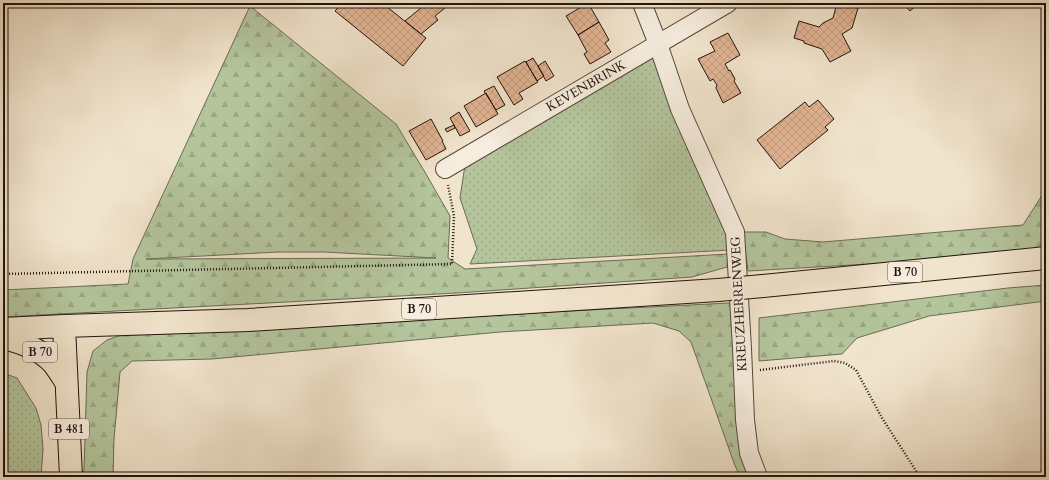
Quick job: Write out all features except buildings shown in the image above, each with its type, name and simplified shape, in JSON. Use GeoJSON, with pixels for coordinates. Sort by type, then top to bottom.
{"type":"FeatureCollection","features":[{"type":"Feature","properties":{"kind":"main road","name":"B 70"},"geometry":{"type":"LineString","coordinates":[[3,329],[248,320],[718,290],[1046,258]]}},
{"type":"Feature","properties":{"kind":"main road","name":"B 481"},"geometry":{"type":"LineString","coordinates":[[64,326],[71,477]]}},
{"type":"Feature","properties":{"kind":"main road","name":"B 70"},"geometry":{"type":"LineString","coordinates":[[3,338],[26,346],[42,354],[53,363],[66,382]]}},
{"type":"Feature","properties":{"kind":"street","name":"KREUZHERRENWEG"},"geometry":{"type":"LineString","coordinates":[[642,3],[658,44],[680,109],[736,232],[745,420],[749,452],[758,477]]}},
{"type":"Feature","properties":{"kind":"street","name":"KEVENBRINK"},"geometry":{"type":"LineString","coordinates":[[445,169],[728,3]]}},
{"type":"Feature","properties":{"kind":"path"},"geometry":{"type":"LineString","coordinates":[[3,274],[452,264],[454,216],[445,169]]}},
{"type":"Feature","properties":{"kind":"path"},"geometry":{"type":"LineString","coordinates":[[743,372],[834,361],[845,363],[856,370],[882,418],[920,477]]}},
{"type":"Feature","properties":{"kind":"green space"},"geometry":{"type":"Polygon","coordinates":[[[250,6],[396,124],[450,216],[448,258],[465,269],[728,254],[727,267],[692,277],[457,293],[3,317],[3,290],[128,284],[133,259],[250,6]],[[278,252],[146,259],[436,258],[324,252],[278,252]]]}},
{"type":"Feature","properties":{"kind":"green space"},"geometry":{"type":"Polygon","coordinates":[[[651,53],[720,199],[731,250],[470,264],[477,249],[460,198],[465,165],[651,53]]]}},
{"type":"Feature","properties":{"kind":"green space"},"geometry":{"type":"Polygon","coordinates":[[[1046,189],[1046,248],[921,261],[748,271],[743,232],[766,232],[785,239],[823,242],[1023,225],[1046,189]]]}},
{"type":"Feature","properties":{"kind":"green space"},"geometry":{"type":"Polygon","coordinates":[[[1046,285],[1046,301],[929,316],[857,338],[842,354],[759,361],[759,318],[1008,288],[1046,285]]]}},
{"type":"Feature","properties":{"kind":"green space"},"geometry":{"type":"Polygon","coordinates":[[[730,303],[751,471],[754,477],[740,477],[691,342],[679,331],[653,323],[500,332],[212,359],[132,361],[120,372],[114,439],[113,477],[82,477],[84,469],[87,372],[93,351],[107,340],[127,333],[730,303]]]}},
{"type":"Feature","properties":{"kind":"green space"},"geometry":{"type":"Polygon","coordinates":[[[3,373],[17,378],[36,408],[41,425],[43,449],[41,477],[3,477],[3,373]]]}}]}
